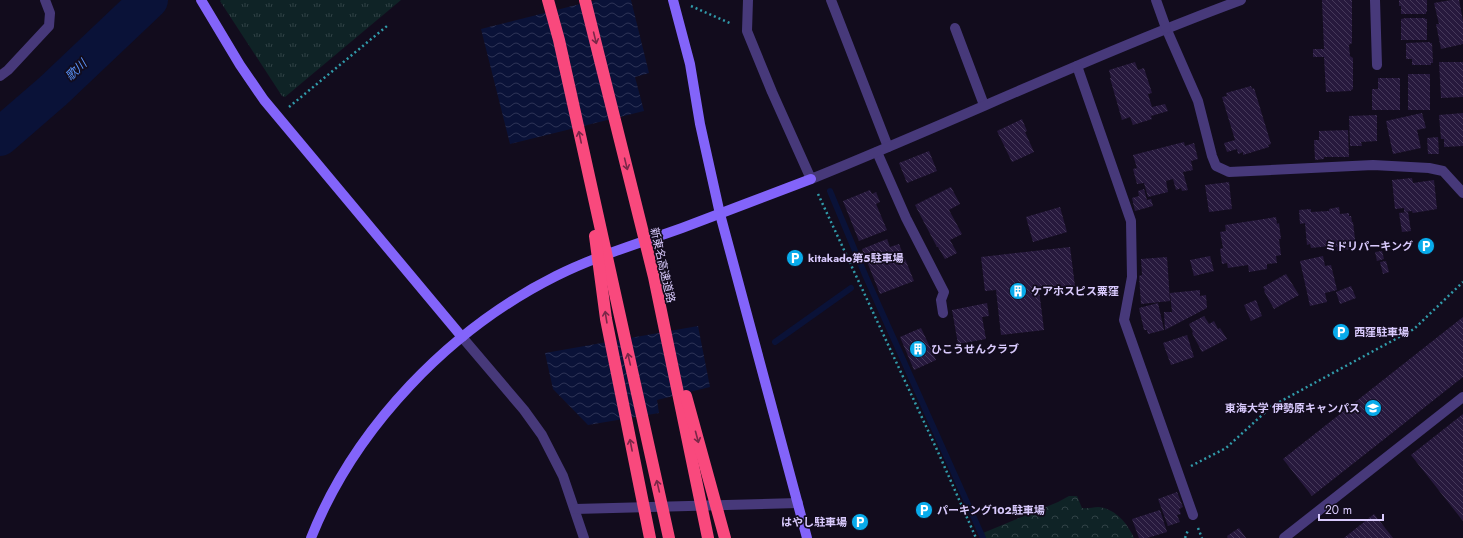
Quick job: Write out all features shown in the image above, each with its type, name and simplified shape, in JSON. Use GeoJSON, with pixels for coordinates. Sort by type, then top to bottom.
{"type":"FeatureCollection","features":[{"type":"Feature","properties":{"kind":"highway"},"geometry":{"type":"LineString","coordinates":[[548,0],[669,538]]}},
{"type":"Feature","properties":{"kind":"highway","name":"新東名高速道路"},"geometry":{"type":"LineString","coordinates":[[585,0],[654,277],[708,538]]}},
{"type":"Feature","properties":{"kind":"highway"},"geometry":{"type":"LineString","coordinates":[[584,155],[606,318],[650,538]]}},
{"type":"Feature","properties":{"kind":"highway"},"geometry":{"type":"LineString","coordinates":[[654,277],[725,538]]}},
{"type":"Feature","properties":{"kind":"street"},"geometry":{"type":"LineString","coordinates":[[0,76],[8,70],[49,26],[50,13],[45,0]]}},
{"type":"Feature","properties":{"kind":"street"},"geometry":{"type":"LineString","coordinates":[[200,0],[240,66],[278,116],[524,410],[542,435],[563,476],[584,538]]}},
{"type":"Feature","properties":{"kind":"street"},"geometry":{"type":"LineString","coordinates":[[673,0],[690,64],[700,124],[720,214],[807,538]]}},
{"type":"Feature","properties":{"kind":"street"},"geometry":{"type":"LineString","coordinates":[[748,0],[747,31],[772,92],[811,179]]}},
{"type":"Feature","properties":{"kind":"street"},"geometry":{"type":"LineString","coordinates":[[831,0],[888,148]]}},
{"type":"Feature","properties":{"kind":"street"},"geometry":{"type":"LineString","coordinates":[[1156,0],[1166,28],[1198,101],[1216,166],[1229,172],[1373,165],[1428,168],[1443,172],[1463,193]]}},
{"type":"Feature","properties":{"kind":"street"},"geometry":{"type":"LineString","coordinates":[[311,538],[335,489],[366,440],[389,409],[419,375],[462,337],[512,301],[556,276],[600,257],[720,214],[811,179],[888,148],[1166,28],[1241,0]]}},
{"type":"Feature","properties":{"kind":"street"},"geometry":{"type":"LineString","coordinates":[[1375,0],[1377,66]]}},
{"type":"Feature","properties":{"kind":"street"},"geometry":{"type":"LineString","coordinates":[[955,28],[984,106]]}},
{"type":"Feature","properties":{"kind":"street"},"geometry":{"type":"LineString","coordinates":[[1077,66],[1131,221],[1132,277],[1124,320],[1194,515]]}},
{"type":"Feature","properties":{"kind":"street"},"geometry":{"type":"LineString","coordinates":[[876,152],[906,218],[944,292],[941,300],[943,313]]}},
{"type":"Feature","properties":{"kind":"street"},"geometry":{"type":"LineString","coordinates":[[1284,538],[1463,397]]}},
{"type":"Feature","properties":{"kind":"street"},"geometry":{"type":"LineString","coordinates":[[575,509],[798,503]]}},
{"type":"Feature","properties":{"kind":"path"},"geometry":{"type":"LineString","coordinates":[[691,6],[747,31]]}},
{"type":"Feature","properties":{"kind":"path"},"geometry":{"type":"LineString","coordinates":[[278,116],[387,26]]}},
{"type":"Feature","properties":{"kind":"path"},"geometry":{"type":"LineString","coordinates":[[811,179],[938,452],[976,538]]}},
{"type":"Feature","properties":{"kind":"path"},"geometry":{"type":"LineString","coordinates":[[1179,473],[1226,448],[1272,406],[1414,329],[1463,282]]}},
{"type":"Feature","properties":{"kind":"green space"},"geometry":{"type":"Polygon","coordinates":[[[401,0],[285,97],[282,96],[220,1],[401,0]]]}},
{"type":"Feature","properties":{"kind":"green space"},"geometry":{"type":"Polygon","coordinates":[[[1069,496],[1077,496],[1082,508],[1098,507],[1110,510],[1124,522],[1134,538],[985,538],[983,533],[1069,496]]]}},
{"type":"Feature","properties":{"kind":"water"},"geometry":{"type":"Polygon","coordinates":[[[596,0],[631,0],[649,73],[635,77],[644,111],[510,144],[481,29],[596,0]]]}},
{"type":"Feature","properties":{"kind":"water"},"geometry":{"type":"Polygon","coordinates":[[[698,326],[710,387],[657,400],[659,413],[588,425],[553,389],[545,353],[698,326]]]}},
{"type":"Feature","properties":{"kind":"building"},"geometry":{"type":"Polygon","coordinates":[[[1322,0],[1352,0],[1352,43],[1349,45],[1350,56],[1353,58],[1353,89],[1350,91],[1326,92],[1324,57],[1313,57],[1313,49],[1324,49],[1322,0]]]}},
{"type":"Feature","properties":{"kind":"building"},"geometry":{"type":"Polygon","coordinates":[[[1399,0],[1427,0],[1427,12],[1426,14],[1401,14],[1399,0]]]}},
{"type":"Feature","properties":{"kind":"building"},"geometry":{"type":"Polygon","coordinates":[[[1459,0],[1463,21],[1463,44],[1441,49],[1436,24],[1439,24],[1434,3],[1459,0]]]}},
{"type":"Feature","properties":{"kind":"building"},"geometry":{"type":"Polygon","coordinates":[[[1401,19],[1427,19],[1427,40],[1401,40],[1401,19]]]}},
{"type":"Feature","properties":{"kind":"building"},"geometry":{"type":"Polygon","coordinates":[[[1406,43],[1432,43],[1433,63],[1431,63],[1431,65],[1412,65],[1412,59],[1406,59],[1406,43]]]}},
{"type":"Feature","properties":{"kind":"building"},"geometry":{"type":"Polygon","coordinates":[[[1135,62],[1138,70],[1144,68],[1152,93],[1148,94],[1152,107],[1165,104],[1168,111],[1151,116],[1152,119],[1133,125],[1130,117],[1122,120],[1109,70],[1135,62]]]}},
{"type":"Feature","properties":{"kind":"building"},"geometry":{"type":"Polygon","coordinates":[[[1439,62],[1463,62],[1463,97],[1441,98],[1439,62]]]}},
{"type":"Feature","properties":{"kind":"building"},"geometry":{"type":"Polygon","coordinates":[[[1408,74],[1430,74],[1430,110],[1408,110],[1408,74]]]}},
{"type":"Feature","properties":{"kind":"building"},"geometry":{"type":"Polygon","coordinates":[[[1378,78],[1400,78],[1400,110],[1372,110],[1372,89],[1378,89],[1378,78]]]}},
{"type":"Feature","properties":{"kind":"building"},"geometry":{"type":"Polygon","coordinates":[[[1251,86],[1252,89],[1254,88],[1271,144],[1268,145],[1269,147],[1243,155],[1243,152],[1238,154],[1237,149],[1227,152],[1224,143],[1235,140],[1222,97],[1227,96],[1226,93],[1251,86]]]}},
{"type":"Feature","properties":{"kind":"building"},"geometry":{"type":"Polygon","coordinates":[[[1422,113],[1426,128],[1417,130],[1421,148],[1393,154],[1386,121],[1422,113]]]}},
{"type":"Feature","properties":{"kind":"building"},"geometry":{"type":"Polygon","coordinates":[[[1463,113],[1463,146],[1444,147],[1444,139],[1441,139],[1439,115],[1463,113]]]}},
{"type":"Feature","properties":{"kind":"building"},"geometry":{"type":"Polygon","coordinates":[[[1377,115],[1377,141],[1361,142],[1362,146],[1350,146],[1349,116],[1377,115]]]}},
{"type":"Feature","properties":{"kind":"building"},"geometry":{"type":"Polygon","coordinates":[[[1022,119],[1027,131],[1025,132],[1034,152],[1012,162],[997,131],[1022,119]]]}},
{"type":"Feature","properties":{"kind":"building"},"geometry":{"type":"Polygon","coordinates":[[[1348,130],[1349,157],[1324,157],[1324,159],[1315,160],[1314,140],[1319,140],[1319,131],[1348,130]]]}},
{"type":"Feature","properties":{"kind":"building"},"geometry":{"type":"Polygon","coordinates":[[[1438,137],[1439,154],[1428,154],[1427,138],[1438,137]]]}},
{"type":"Feature","properties":{"kind":"building"},"geometry":{"type":"Polygon","coordinates":[[[1184,142],[1185,146],[1194,143],[1198,159],[1191,161],[1193,170],[1183,172],[1188,190],[1182,191],[1181,188],[1176,190],[1173,179],[1166,181],[1168,192],[1148,197],[1144,183],[1137,184],[1133,169],[1137,168],[1133,155],[1184,142]]]}},
{"type":"Feature","properties":{"kind":"building"},"geometry":{"type":"Polygon","coordinates":[[[929,151],[937,171],[907,183],[899,163],[929,151]]]}},
{"type":"Feature","properties":{"kind":"building"},"geometry":{"type":"Polygon","coordinates":[[[1412,178],[1413,183],[1434,180],[1437,209],[1413,213],[1412,211],[1404,212],[1404,208],[1395,209],[1392,180],[1412,178]]]}},
{"type":"Feature","properties":{"kind":"building"},"geometry":{"type":"Polygon","coordinates":[[[1229,182],[1232,209],[1209,212],[1205,185],[1229,182]]]}},
{"type":"Feature","properties":{"kind":"building"},"geometry":{"type":"Polygon","coordinates":[[[951,187],[960,204],[949,210],[962,234],[950,240],[957,253],[945,259],[915,205],[951,187]]]}},
{"type":"Feature","properties":{"kind":"building"},"geometry":{"type":"Polygon","coordinates":[[[1144,189],[1147,200],[1151,199],[1153,206],[1135,211],[1132,198],[1139,196],[1138,191],[1144,189]]]}},
{"type":"Feature","properties":{"kind":"building"},"geometry":{"type":"Polygon","coordinates":[[[870,190],[872,194],[876,192],[880,202],[876,204],[887,230],[859,241],[843,201],[870,190]]]}},
{"type":"Feature","properties":{"kind":"building"},"geometry":{"type":"Polygon","coordinates":[[[1060,207],[1067,232],[1033,242],[1026,217],[1060,207]]]}},
{"type":"Feature","properties":{"kind":"building"},"geometry":{"type":"Polygon","coordinates":[[[1339,207],[1340,214],[1349,213],[1349,216],[1351,216],[1356,248],[1337,251],[1337,247],[1330,248],[1330,246],[1311,248],[1310,244],[1307,245],[1305,223],[1300,224],[1299,210],[1311,209],[1311,212],[1329,211],[1329,209],[1339,207]]]}},
{"type":"Feature","properties":{"kind":"building"},"geometry":{"type":"Polygon","coordinates":[[[1408,212],[1411,231],[1402,232],[1399,213],[1408,212]]]}},
{"type":"Feature","properties":{"kind":"building"},"geometry":{"type":"Polygon","coordinates":[[[1276,217],[1277,224],[1279,223],[1281,239],[1279,239],[1281,255],[1276,256],[1277,263],[1267,264],[1267,269],[1249,272],[1248,265],[1228,268],[1227,263],[1222,264],[1220,249],[1223,248],[1220,232],[1226,231],[1225,225],[1276,217]]]}},
{"type":"Feature","properties":{"kind":"building"},"geometry":{"type":"Polygon","coordinates":[[[887,239],[890,247],[899,244],[914,281],[880,294],[862,249],[887,239]]]}},
{"type":"Feature","properties":{"kind":"building","name":"ケアホスピス粟窪"},"geometry":{"type":"Polygon","coordinates":[[[1070,247],[1075,286],[1039,290],[1044,330],[1001,335],[996,290],[985,291],[981,257],[1070,247]]]}},
{"type":"Feature","properties":{"kind":"building"},"geometry":{"type":"Polygon","coordinates":[[[1382,251],[1384,259],[1377,261],[1375,252],[1382,251]]]}},
{"type":"Feature","properties":{"kind":"building"},"geometry":{"type":"Polygon","coordinates":[[[1210,256],[1214,271],[1194,276],[1190,260],[1210,256]]]}},
{"type":"Feature","properties":{"kind":"building"},"geometry":{"type":"Polygon","coordinates":[[[1323,256],[1325,266],[1331,265],[1337,290],[1325,293],[1327,302],[1310,306],[1300,261],[1323,256]]]}},
{"type":"Feature","properties":{"kind":"building"},"geometry":{"type":"Polygon","coordinates":[[[1167,257],[1170,301],[1141,304],[1139,276],[1142,275],[1141,259],[1167,257]]]}},
{"type":"Feature","properties":{"kind":"building"},"geometry":{"type":"Polygon","coordinates":[[[1386,261],[1389,272],[1383,274],[1380,262],[1386,261]]]}},
{"type":"Feature","properties":{"kind":"building"},"geometry":{"type":"Polygon","coordinates":[[[1286,274],[1299,295],[1274,309],[1263,287],[1286,274]]]}},
{"type":"Feature","properties":{"kind":"building"},"geometry":{"type":"Polygon","coordinates":[[[1351,286],[1356,298],[1340,304],[1336,292],[1351,286]]]}},
{"type":"Feature","properties":{"kind":"building"},"geometry":{"type":"Polygon","coordinates":[[[1200,290],[1200,296],[1206,295],[1207,308],[1165,330],[1164,312],[1172,312],[1170,293],[1200,290]]]}},
{"type":"Feature","properties":{"kind":"building"},"geometry":{"type":"Polygon","coordinates":[[[1256,300],[1262,316],[1251,321],[1244,305],[1256,300]]]}},
{"type":"Feature","properties":{"kind":"building"},"geometry":{"type":"Polygon","coordinates":[[[987,303],[989,316],[982,317],[986,339],[958,344],[952,310],[987,303]]]}},
{"type":"Feature","properties":{"kind":"building"},"geometry":{"type":"Polygon","coordinates":[[[1158,303],[1164,330],[1148,334],[1147,330],[1144,330],[1139,308],[1158,303]]]}},
{"type":"Feature","properties":{"kind":"building"},"geometry":{"type":"Polygon","coordinates":[[[1204,316],[1209,324],[1214,321],[1218,329],[1220,328],[1227,339],[1202,352],[1189,324],[1204,316]]]}},
{"type":"Feature","properties":{"kind":"building"},"geometry":{"type":"Polygon","coordinates":[[[1463,317],[1463,377],[1312,496],[1283,459],[1463,317]]]}},
{"type":"Feature","properties":{"kind":"building","name":"ひこうせんクラブ"},"geometry":{"type":"Polygon","coordinates":[[[921,328],[936,360],[914,370],[900,337],[921,328]]]}},
{"type":"Feature","properties":{"kind":"building"},"geometry":{"type":"Polygon","coordinates":[[[1187,335],[1194,357],[1171,365],[1163,343],[1187,335]]]}},
{"type":"Feature","properties":{"kind":"building"},"geometry":{"type":"Polygon","coordinates":[[[1463,414],[1463,521],[1411,455],[1463,414]]]}},
{"type":"Feature","properties":{"kind":"building"},"geometry":{"type":"Polygon","coordinates":[[[1177,492],[1183,507],[1179,509],[1181,514],[1177,515],[1180,522],[1168,526],[1158,499],[1177,492]]]}},
{"type":"Feature","properties":{"kind":"building"},"geometry":{"type":"Polygon","coordinates":[[[1160,510],[1167,532],[1147,538],[1139,538],[1132,519],[1160,510]]]}},
{"type":"Feature","properties":{"kind":"building"},"geometry":{"type":"Polygon","coordinates":[[[1374,514],[1393,538],[1344,538],[1374,514]]]}},
{"type":"Feature","properties":{"kind":"building"},"geometry":{"type":"Polygon","coordinates":[[[1239,528],[1246,538],[1228,538],[1227,536],[1239,528]]]}},
{"type":"Feature","properties":{"kind":"waterway","name":"歌川"},"geometry":{"type":"LineString","coordinates":[[0,137],[53,91],[149,0]]}},
{"type":"Feature","properties":{"kind":"waterway"},"geometry":{"type":"LineString","coordinates":[[830,191],[866,277],[983,538]]}},
{"type":"Feature","properties":{"kind":"waterway"},"geometry":{"type":"LineString","coordinates":[[775,342],[851,288]]}},
{"type":"Feature","properties":{"kind":"place","name":"ミドリパーキング"},"geometry":{"type":"Point","coordinates":[1426,246]}},
{"type":"Feature","properties":{"kind":"place","name":"kitakado第5駐車場"},"geometry":{"type":"Point","coordinates":[795,258]}},
{"type":"Feature","properties":{"kind":"place","name":"ケアホスピス粟窪"},"geometry":{"type":"Point","coordinates":[1018,291]}},
{"type":"Feature","properties":{"kind":"place","name":"西窪駐車場"},"geometry":{"type":"Point","coordinates":[1341,332]}},
{"type":"Feature","properties":{"kind":"place","name":"ひこうせんクラブ"},"geometry":{"type":"Point","coordinates":[918,349]}},
{"type":"Feature","properties":{"kind":"place","name":"東海大学 伊勢原キャンパス"},"geometry":{"type":"Point","coordinates":[1373,408]}},
{"type":"Feature","properties":{"kind":"place","name":"パーキング102駐車場"},"geometry":{"type":"Point","coordinates":[924,510]}},
{"type":"Feature","properties":{"kind":"place","name":"はやし駐車場"},"geometry":{"type":"Point","coordinates":[860,522]}}]}
